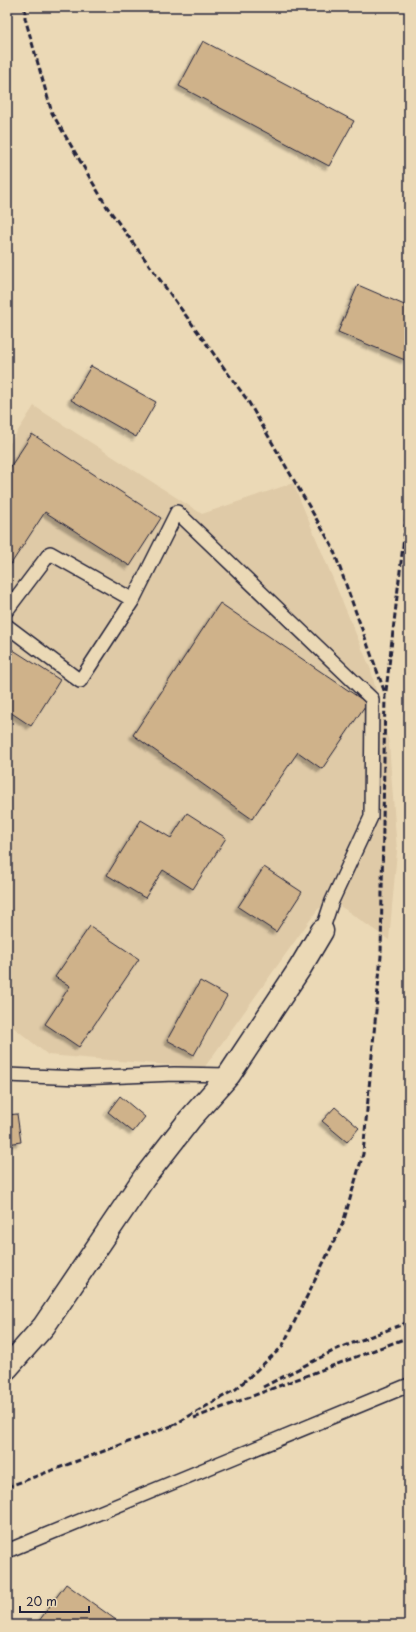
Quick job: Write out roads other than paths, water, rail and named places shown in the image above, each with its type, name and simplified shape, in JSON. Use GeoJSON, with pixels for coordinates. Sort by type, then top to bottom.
{"type":"FeatureCollection","features":[{"type":"Feature","properties":{"kind":"street"},"geometry":{"type":"LineString","coordinates":[[7,1368],[44,1326],[144,1178],[190,1119],[229,1075],[322,932]]}},
{"type":"Feature","properties":{"kind":"lane"},"geometry":{"type":"LineString","coordinates":[[7,626],[80,681],[133,600],[177,512],[372,699],[371,817],[332,901],[322,932]]}},
{"type":"Feature","properties":{"kind":"lane"},"geometry":{"type":"LineString","coordinates":[[7,610],[50,553],[133,600]]}},
{"type":"Feature","properties":{"kind":"lane"},"geometry":{"type":"LineString","coordinates":[[7,1075],[79,1078],[174,1074],[229,1075]]}},
{"type":"Feature","properties":{"kind":"lane"},"geometry":{"type":"LineString","coordinates":[[7,1551],[409,1385]]}},
{"type":"Feature","properties":{"kind":"railway"},"geometry":{"type":"LineString","coordinates":[[25,7],[25,18],[52,113],[107,207],[248,401],[332,546],[385,693],[381,956],[363,1154],[343,1223],[282,1347],[236,1389],[172,1426]]}},
{"type":"Feature","properties":{"kind":"railway"},"geometry":{"type":"LineString","coordinates":[[386,691],[409,494]]}},
{"type":"Feature","properties":{"kind":"railway"},"geometry":{"type":"LineString","coordinates":[[263,1387],[337,1349],[409,1322]]}},
{"type":"Feature","properties":{"kind":"railway"},"geometry":{"type":"LineString","coordinates":[[194,1418],[409,1337]]}},
{"type":"Feature","properties":{"kind":"railway"},"geometry":{"type":"LineString","coordinates":[[7,1487],[177,1424]]}}]}
